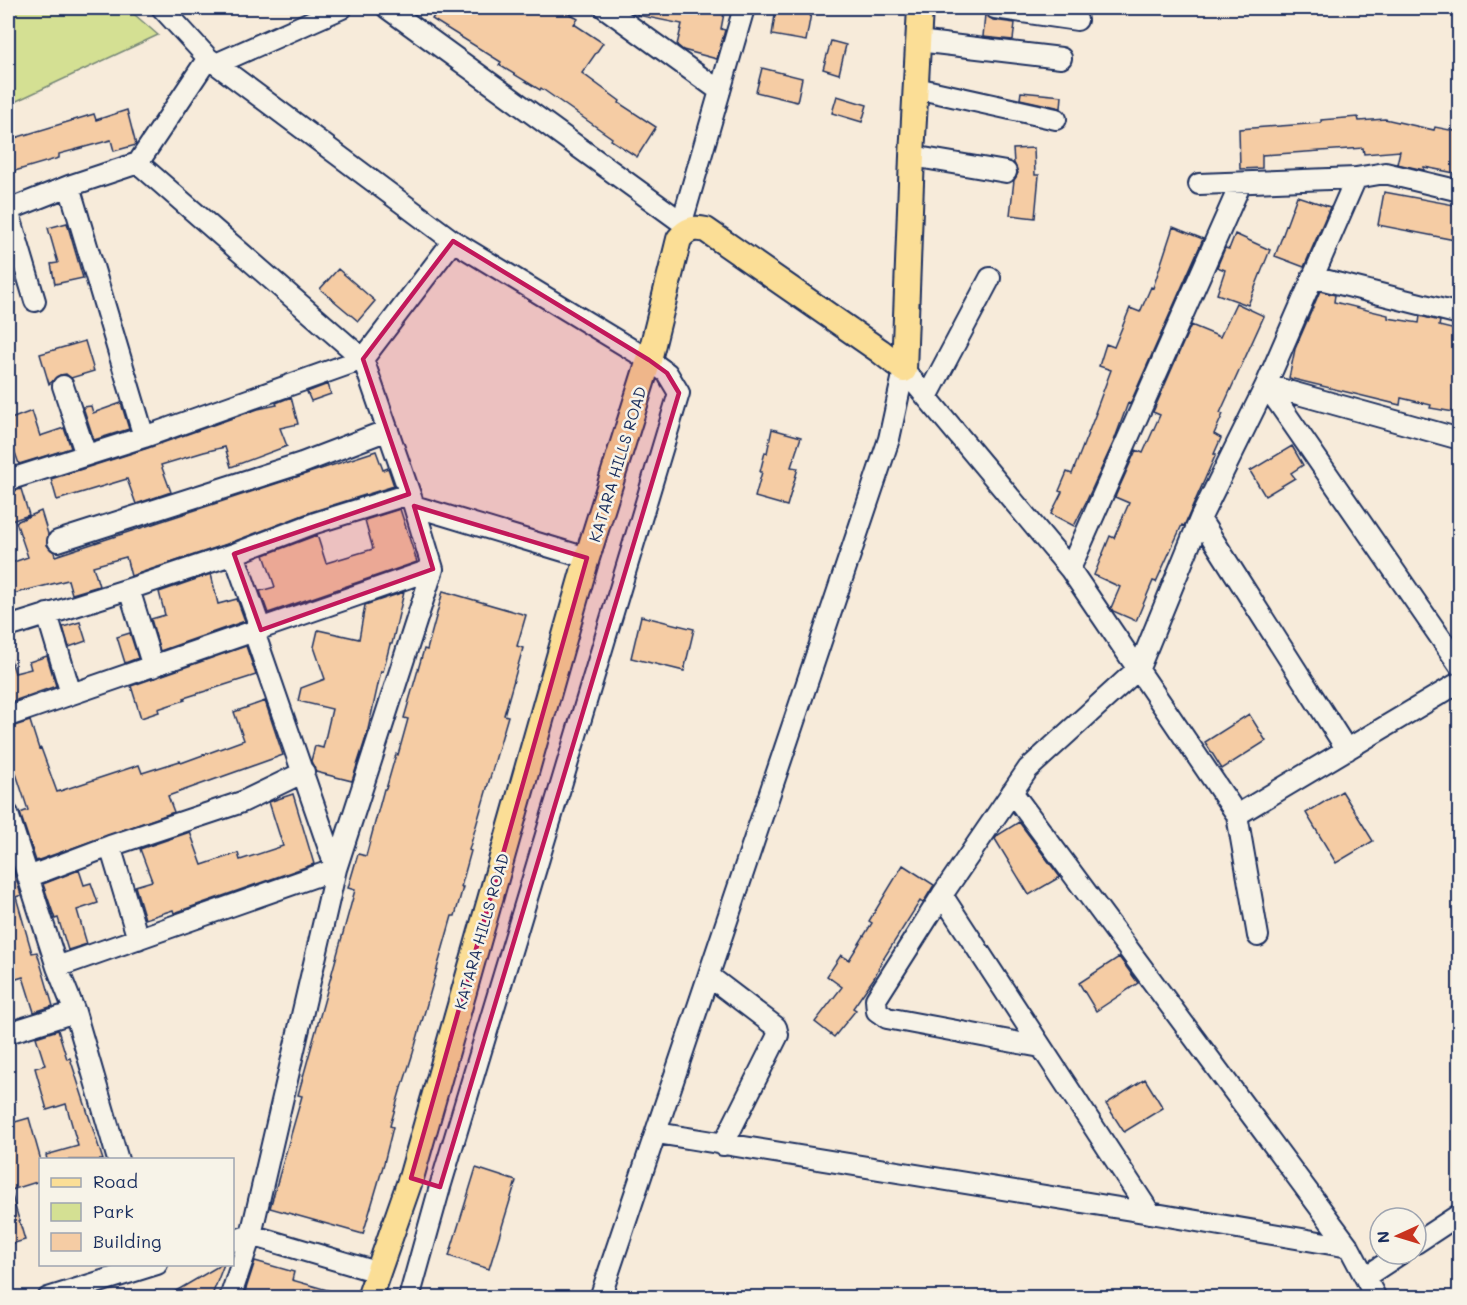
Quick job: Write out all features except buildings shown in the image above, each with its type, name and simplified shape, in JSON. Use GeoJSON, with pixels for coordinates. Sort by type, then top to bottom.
{"type":"FeatureCollection","features":[{"type":"Feature","properties":{"kind":"main road"},"geometry":{"type":"LineString","coordinates":[[904,370],[920,8]]}},
{"type":"Feature","properties":{"kind":"main road"},"geometry":{"type":"LineString","coordinates":[[687,226],[706,230],[904,370]]}},
{"type":"Feature","properties":{"kind":"main road","name":"KATARA HILLS ROAD"},"geometry":{"type":"LineString","coordinates":[[369,1298],[376,1272],[411,1178],[587,558],[649,360],[680,239],[687,226]]}},
{"type":"Feature","properties":{"kind":"street"},"geometry":{"type":"LineString","coordinates":[[162,8],[212,61],[453,241],[649,360],[667,373],[679,393],[440,1187],[409,1298]]}},
{"type":"Feature","properties":{"kind":"street"},"geometry":{"type":"LineString","coordinates":[[35,301],[8,210],[69,186],[138,163],[212,61],[342,8]]}},
{"type":"Feature","properties":{"kind":"street"},"geometry":{"type":"LineString","coordinates":[[387,8],[687,226],[720,91],[744,8]]}},
{"type":"Feature","properties":{"kind":"street"},"geometry":{"type":"LineString","coordinates":[[605,8],[627,15],[720,91]]}},
{"type":"Feature","properties":{"kind":"street"},"geometry":{"type":"LineString","coordinates":[[995,8],[1077,20]]}},
{"type":"Feature","properties":{"kind":"street"},"geometry":{"type":"LineString","coordinates":[[918,42],[1060,58]]}},
{"type":"Feature","properties":{"kind":"street"},"geometry":{"type":"LineString","coordinates":[[916,88],[1056,119]]}},
{"type":"Feature","properties":{"kind":"street"},"geometry":{"type":"LineString","coordinates":[[912,156],[1006,172]]}},
{"type":"Feature","properties":{"kind":"street"},"geometry":{"type":"LineString","coordinates":[[138,163],[363,359],[434,569],[336,869],[242,1238],[230,1298]]}},
{"type":"Feature","properties":{"kind":"street"},"geometry":{"type":"LineString","coordinates":[[1199,184],[1356,178],[1385,173],[1460,191]]}},
{"type":"Feature","properties":{"kind":"street"},"geometry":{"type":"LineString","coordinates":[[1041,1047],[886,1018],[877,1011],[876,999],[942,895],[1028,769],[1139,668],[1200,519],[1266,385],[1356,178]]}},
{"type":"Feature","properties":{"kind":"street"},"geometry":{"type":"LineString","coordinates":[[1070,569],[1241,183]]}},
{"type":"Feature","properties":{"kind":"street"},"geometry":{"type":"LineString","coordinates":[[69,186],[144,437]]}},
{"type":"Feature","properties":{"kind":"street"},"geometry":{"type":"LineString","coordinates":[[8,480],[144,437],[363,359],[453,241]]}},
{"type":"Feature","properties":{"kind":"street"},"geometry":{"type":"LineString","coordinates":[[1312,277],[1460,314]]}},
{"type":"Feature","properties":{"kind":"street"},"geometry":{"type":"LineString","coordinates":[[927,397],[990,278]]}},
{"type":"Feature","properties":{"kind":"street"},"geometry":{"type":"LineString","coordinates":[[904,370],[1070,569],[1237,815],[1258,936]]}},
{"type":"Feature","properties":{"kind":"street"},"geometry":{"type":"LineString","coordinates":[[600,1298],[889,439],[897,411],[904,370]]}},
{"type":"Feature","properties":{"kind":"street"},"geometry":{"type":"LineString","coordinates":[[1266,385],[1460,439]]}},
{"type":"Feature","properties":{"kind":"street"},"geometry":{"type":"LineString","coordinates":[[1266,385],[1460,666]]}},
{"type":"Feature","properties":{"kind":"street"},"geometry":{"type":"LineString","coordinates":[[63,386],[87,455]]}},
{"type":"Feature","properties":{"kind":"street"},"geometry":{"type":"LineString","coordinates":[[58,541],[302,463],[388,430]]}},
{"type":"Feature","properties":{"kind":"street"},"geometry":{"type":"LineString","coordinates":[[8,627],[234,554],[315,523],[412,500],[587,558]]}},
{"type":"Feature","properties":{"kind":"street"},"geometry":{"type":"LineString","coordinates":[[1200,519],[1347,750]]}},
{"type":"Feature","properties":{"kind":"street"},"geometry":{"type":"LineString","coordinates":[[234,554],[336,869]]}},
{"type":"Feature","properties":{"kind":"street"},"geometry":{"type":"LineString","coordinates":[[8,716],[434,569]]}},
{"type":"Feature","properties":{"kind":"street"},"geometry":{"type":"LineString","coordinates":[[129,589],[153,667]]}},
{"type":"Feature","properties":{"kind":"street"},"geometry":{"type":"LineString","coordinates":[[46,614],[71,694]]}},
{"type":"Feature","properties":{"kind":"street"},"geometry":{"type":"LineString","coordinates":[[1237,815],[1460,682]]}},
{"type":"Feature","properties":{"kind":"street"},"geometry":{"type":"LineString","coordinates":[[28,877],[110,846],[242,802],[304,772]]}},
{"type":"Feature","properties":{"kind":"street"},"geometry":{"type":"LineString","coordinates":[[1012,792],[1349,1247],[1376,1298]]}},
{"type":"Feature","properties":{"kind":"street"},"geometry":{"type":"LineString","coordinates":[[8,814],[57,967],[75,1012],[117,1158]]}},
{"type":"Feature","properties":{"kind":"street"},"geometry":{"type":"LineString","coordinates":[[110,846],[138,939]]}},
{"type":"Feature","properties":{"kind":"street"},"geometry":{"type":"LineString","coordinates":[[57,967],[336,869]]}},
{"type":"Feature","properties":{"kind":"street"},"geometry":{"type":"LineString","coordinates":[[942,895],[1150,1213]]}},
{"type":"Feature","properties":{"kind":"street"},"geometry":{"type":"LineString","coordinates":[[709,976],[776,1027],[778,1035],[723,1145]]}},
{"type":"Feature","properties":{"kind":"street"},"geometry":{"type":"LineString","coordinates":[[8,1033],[75,1012]]}},
{"type":"Feature","properties":{"kind":"street"},"geometry":{"type":"LineString","coordinates":[[657,1133],[1349,1247]]}},
{"type":"Feature","properties":{"kind":"street"},"geometry":{"type":"LineString","coordinates":[[411,1178],[440,1187]]}},
{"type":"Feature","properties":{"kind":"street"},"geometry":{"type":"LineString","coordinates":[[1428,1235],[1460,1214]]}},
{"type":"Feature","properties":{"kind":"street"},"geometry":{"type":"LineString","coordinates":[[242,1238],[376,1272]]}},
{"type":"Feature","properties":{"kind":"street"},"geometry":{"type":"LineString","coordinates":[[48,1298],[148,1266]]}},
{"type":"Feature","properties":{"kind":"street"},"geometry":{"type":"LineString","coordinates":[[1365,1277],[1382,1266]]}},
{"type":"Feature","properties":{"kind":"highlighted area"},"geometry":{"type":"Polygon","coordinates":[[[453,241],[649,360],[667,373],[679,393],[440,1187],[411,1178],[587,558],[414,506],[433,569],[261,630],[234,554],[409,494],[363,359],[453,241]]]}},
{"type":"Feature","properties":{"kind":"green space"},"geometry":{"type":"Polygon","coordinates":[[[8,8],[127,8],[158,35],[8,105],[8,8]]]}}]}
